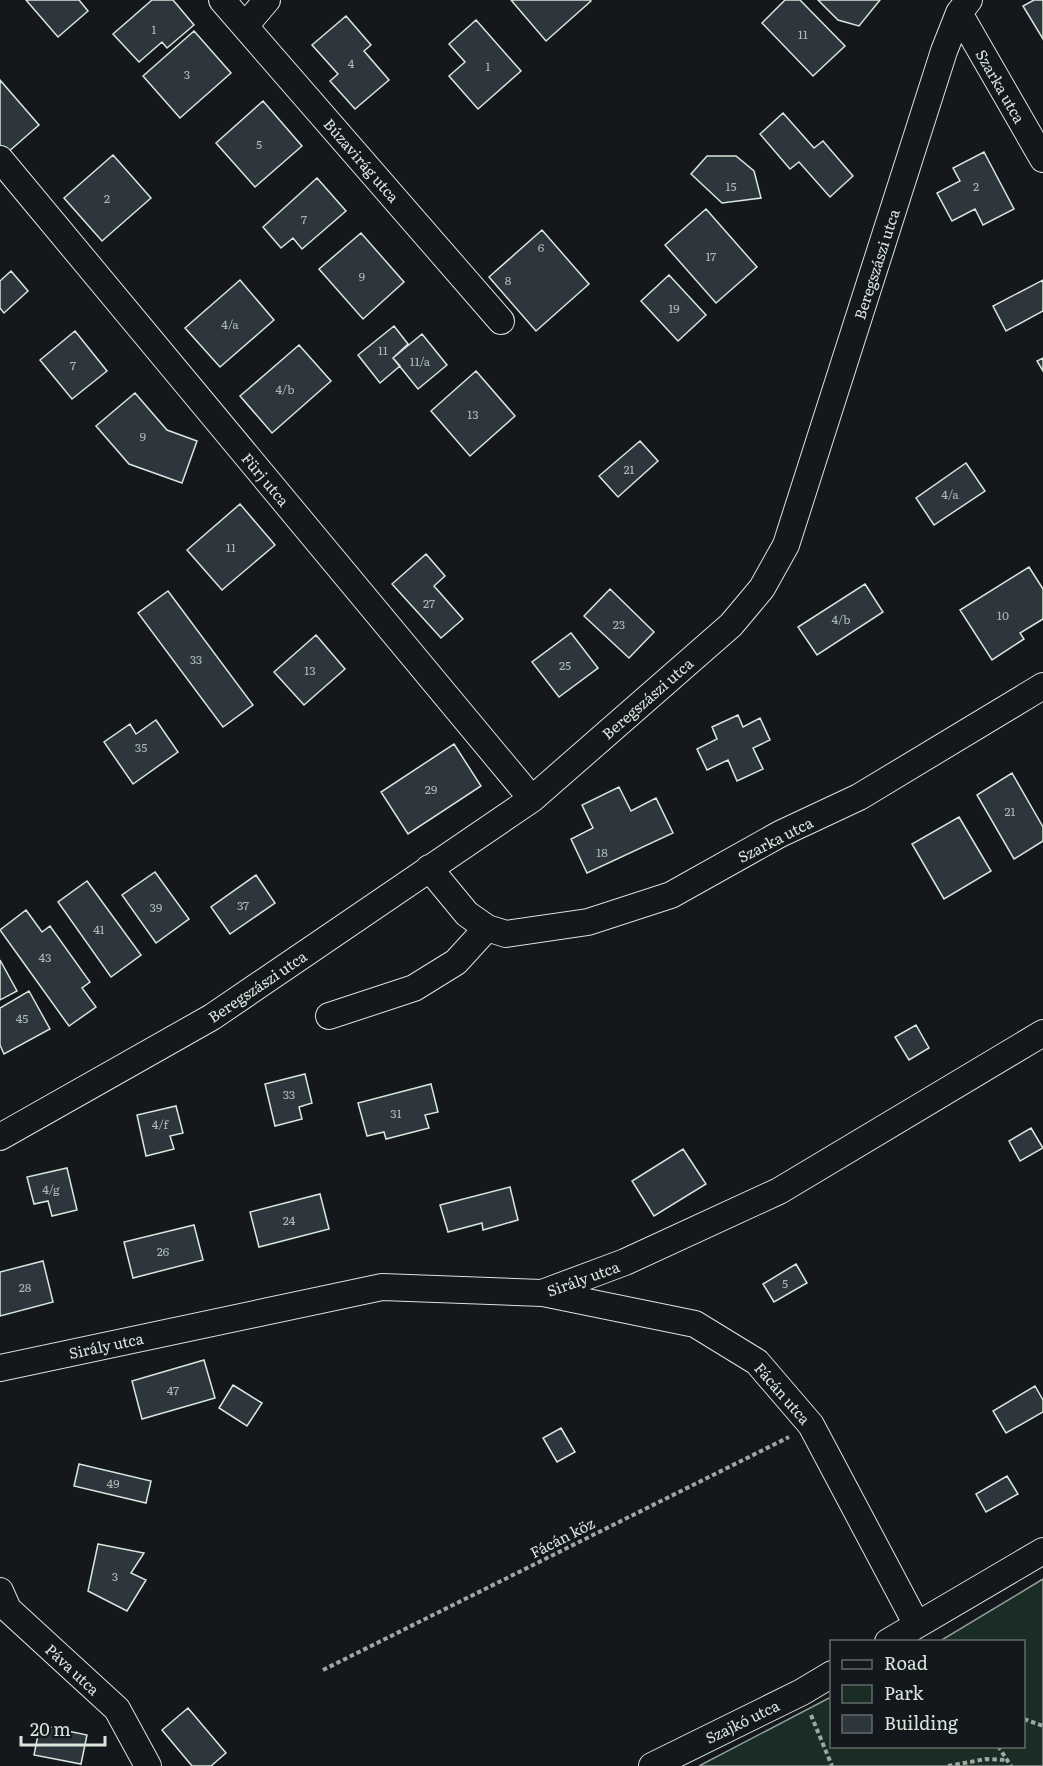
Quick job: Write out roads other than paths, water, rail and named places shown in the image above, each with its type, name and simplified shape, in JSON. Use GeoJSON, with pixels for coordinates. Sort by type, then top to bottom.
{"type":"FeatureCollection","features":[{"type":"Feature","properties":{"kind":"street","name":"Búzavirág utca"},"geometry":{"type":"LineString","coordinates":[[222,0],[501,321]]}},
{"type":"Feature","properties":{"kind":"street"},"geometry":{"type":"LineString","coordinates":[[245,26],[267,0]]}},
{"type":"Feature","properties":{"kind":"street","name":"Szarka utca"},"geometry":{"type":"LineString","coordinates":[[964,6],[1043,159]]}},
{"type":"Feature","properties":{"kind":"street","name":"Beregszászi utca"},"geometry":{"type":"LineString","coordinates":[[0,1137],[212,1017],[532,799],[731,625],[762,588],[786,544],[944,51],[964,6]]}},
{"type":"Feature","properties":{"kind":"street","name":"Fürj utca"},"geometry":{"type":"LineString","coordinates":[[0,159],[532,799]]}},
{"type":"Feature","properties":{"kind":"street","name":"Szarka utca"},"geometry":{"type":"LineString","coordinates":[[429,868],[467,914],[487,928],[506,934],[588,922],[671,895],[780,834],[859,797],[1043,686]]}},
{"type":"Feature","properties":{"kind":"street"},"geometry":{"type":"LineString","coordinates":[[329,1016],[414,988],[456,962],[487,928]]}},
{"type":"Feature","properties":{"kind":"street","name":"Sirály utca"},"geometry":{"type":"LineString","coordinates":[[0,1368],[382,1287],[542,1293],[625,1262],[779,1191],[1043,1033]]}},
{"type":"Feature","properties":{"kind":"street","name":"Fácán utca"},"geometry":{"type":"LineString","coordinates":[[542,1293],[695,1324],[757,1362],[812,1425],[917,1625]]}},
{"type":"Feature","properties":{"kind":"street"},"geometry":{"type":"LineString","coordinates":[[890,1640],[1043,1551]]}},
{"type":"Feature","properties":{"kind":"street","name":"Páva utca"},"geometry":{"type":"LineString","coordinates":[[3,1606],[117,1709],[147,1766]]}},
{"type":"Feature","properties":{"kind":"street","name":"Szajkó utca"},"geometry":{"type":"LineString","coordinates":[[652,1766],[802,1692],[830,1675]]}}]}
